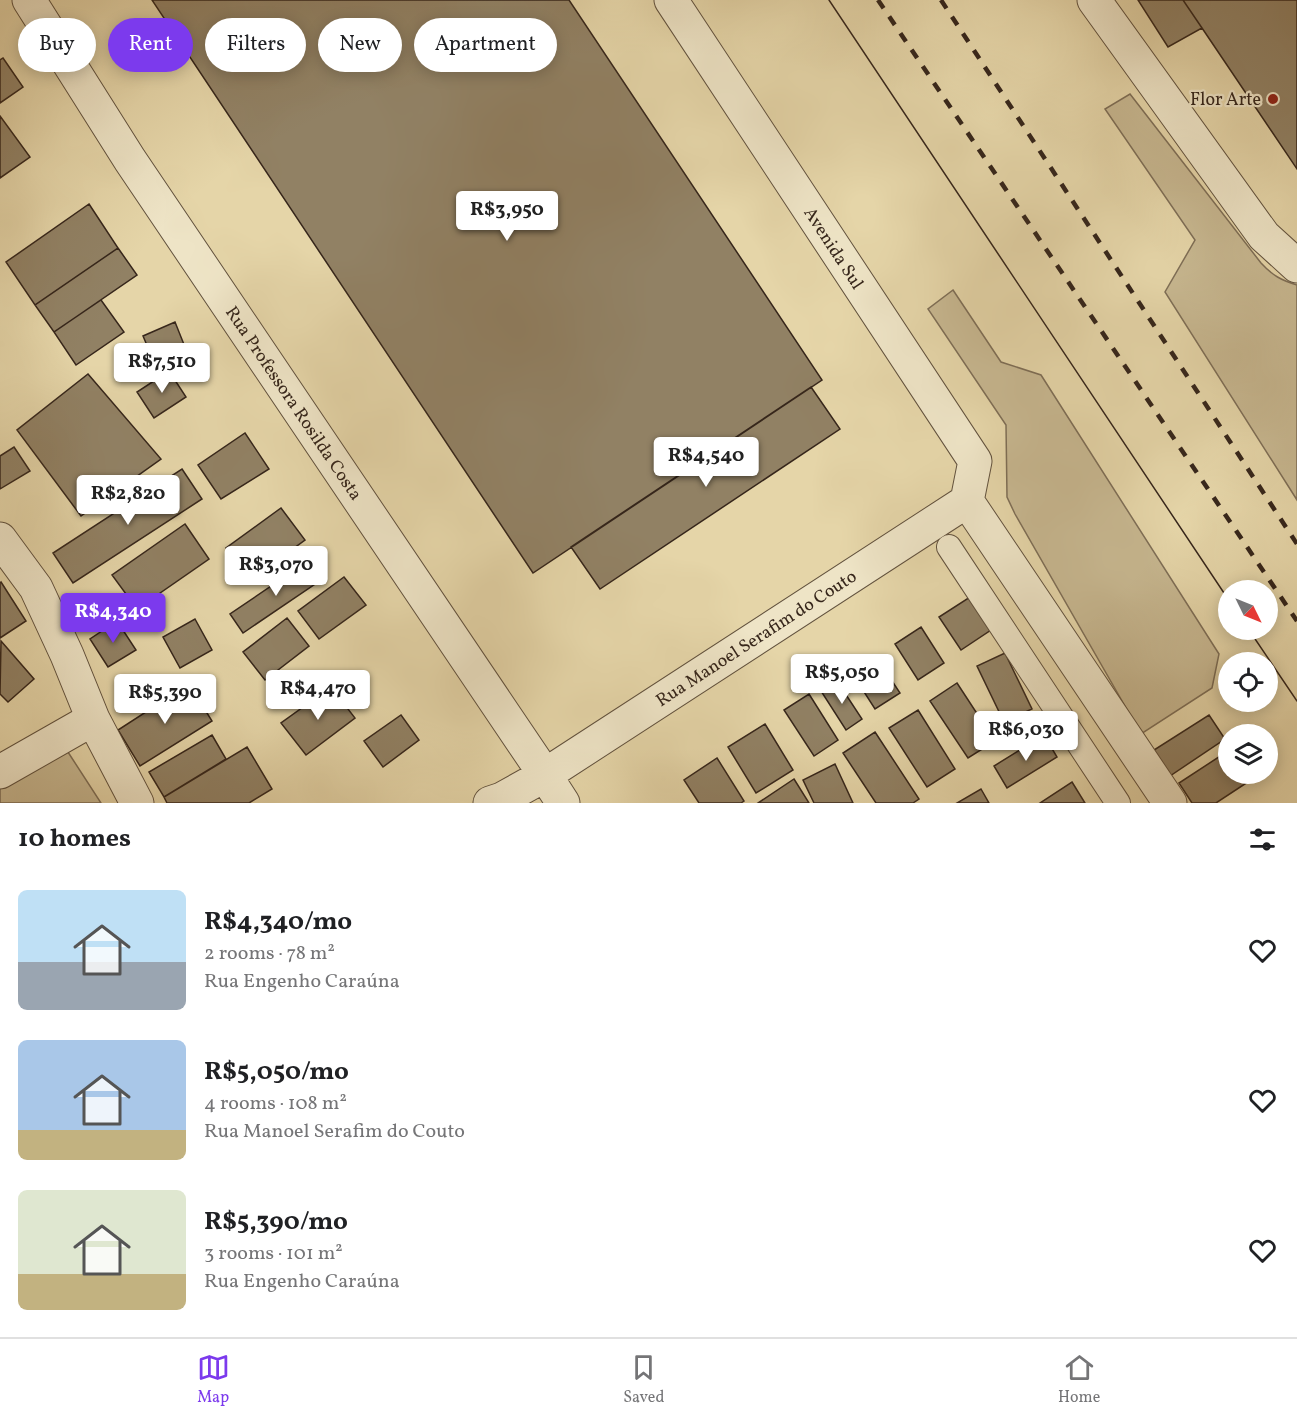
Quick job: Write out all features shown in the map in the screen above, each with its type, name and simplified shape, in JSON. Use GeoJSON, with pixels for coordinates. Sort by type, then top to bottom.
{"type":"FeatureCollection","features":[{"type":"Feature","properties":{"kind":"street","name":"Rua Professora Rosilda Costa"},"geometry":{"type":"LineString","coordinates":[[29,0],[130,160],[563,803]]}},
{"type":"Feature","properties":{"kind":"street","name":"Avenida Sul"},"geometry":{"type":"LineString","coordinates":[[671,0],[975,461],[967,501]]}},
{"type":"Feature","properties":{"kind":"street"},"geometry":{"type":"LineString","coordinates":[[1094,0],[1264,236],[1297,266]]}},
{"type":"Feature","properties":{"kind":"street","name":"Rua Manoel Serafim do Couto"},"geometry":{"type":"LineString","coordinates":[[497,802],[545,775],[967,501]]}},
{"type":"Feature","properties":{"kind":"street"},"geometry":{"type":"LineString","coordinates":[[967,501],[1170,803]]}},
{"type":"Feature","properties":{"kind":"street"},"geometry":{"type":"LineString","coordinates":[[0,538],[36,588],[93,719],[137,803]]}},
{"type":"Feature","properties":{"kind":"street"},"geometry":{"type":"LineString","coordinates":[[0,772],[93,719]]}},
{"type":"Feature","properties":{"kind":"lane"},"geometry":{"type":"LineString","coordinates":[[949,547],[1118,803]]}},
{"type":"Feature","properties":{"kind":"shaded area"},"geometry":{"type":"Polygon","coordinates":[[[1130,94],[1261,263],[1278,277],[1297,285],[1297,500],[1165,292],[1195,240],[1105,109],[1130,94]]]}},
{"type":"Feature","properties":{"kind":"shaded area"},"geometry":{"type":"Polygon","coordinates":[[[953,290],[1001,362],[1041,375],[1218,652],[1212,688],[1141,734],[1007,497],[1006,425],[928,309],[953,290]]]}},
{"type":"Feature","properties":{"kind":"shaded area"},"geometry":{"type":"Polygon","coordinates":[[[66,749],[101,803],[0,803],[0,776],[66,749]]]}},
{"type":"Feature","properties":{"kind":"building"},"geometry":{"type":"Polygon","coordinates":[[[152,0],[569,0],[822,380],[533,573],[193,62],[193,18],[164,18],[152,0]]]}},
{"type":"Feature","properties":{"kind":"building"},"geometry":{"type":"Polygon","coordinates":[[[1138,0],[1183,0],[1202,28],[1168,47],[1138,0]]]}},
{"type":"Feature","properties":{"kind":"building","name":"Flor Arte"},"geometry":{"type":"Polygon","coordinates":[[[1183,0],[1297,0],[1297,169],[1202,28],[1183,0]]]}},
{"type":"Feature","properties":{"kind":"building"},"geometry":{"type":"Polygon","coordinates":[[[3,58],[23,87],[0,103],[0,60],[3,58]]]}},
{"type":"Feature","properties":{"kind":"building"},"geometry":{"type":"Polygon","coordinates":[[[0,116],[30,157],[0,178],[0,116]]]}},
{"type":"Feature","properties":{"kind":"building"},"geometry":{"type":"Polygon","coordinates":[[[89,204],[118,248],[35,305],[6,262],[89,204]]]}},
{"type":"Feature","properties":{"kind":"building"},"geometry":{"type":"Polygon","coordinates":[[[118,248],[137,275],[54,332],[35,305],[118,248]]]}},
{"type":"Feature","properties":{"kind":"building"},"geometry":{"type":"Polygon","coordinates":[[[101,300],[124,332],[76,365],[54,332],[101,300]]]}},
{"type":"Feature","properties":{"kind":"building"},"geometry":{"type":"Polygon","coordinates":[[[175,322],[191,362],[160,376],[143,336],[175,322]]]}},
{"type":"Feature","properties":{"kind":"building"},"geometry":{"type":"Polygon","coordinates":[[[169,371],[186,397],[154,418],[137,392],[169,371]]]}},
{"type":"Feature","properties":{"kind":"building"},"geometry":{"type":"Polygon","coordinates":[[[88,374],[161,459],[81,516],[17,430],[88,374]]]}},
{"type":"Feature","properties":{"kind":"building"},"geometry":{"type":"Polygon","coordinates":[[[811,387],[840,429],[600,589],[571,547],[811,387]]]}},
{"type":"Feature","properties":{"kind":"building"},"geometry":{"type":"Polygon","coordinates":[[[245,433],[269,469],[221,499],[198,465],[245,433]]]}},
{"type":"Feature","properties":{"kind":"building"},"geometry":{"type":"Polygon","coordinates":[[[14,447],[30,471],[0,489],[0,456],[14,447]]]}},
{"type":"Feature","properties":{"kind":"building"},"geometry":{"type":"Polygon","coordinates":[[[182,469],[202,499],[73,583],[53,553],[182,469]]]}},
{"type":"Feature","properties":{"kind":"building"},"geometry":{"type":"Polygon","coordinates":[[[281,508],[305,540],[250,580],[226,548],[281,508]]]}},
{"type":"Feature","properties":{"kind":"building"},"geometry":{"type":"Polygon","coordinates":[[[185,524],[209,559],[137,609],[112,575],[185,524]]]}},
{"type":"Feature","properties":{"kind":"building"},"geometry":{"type":"Polygon","coordinates":[[[308,561],[321,580],[243,633],[230,614],[308,561]]]}},
{"type":"Feature","properties":{"kind":"building"},"geometry":{"type":"Polygon","coordinates":[[[344,577],[366,605],[319,639],[298,611],[344,577]]]}},
{"type":"Feature","properties":{"kind":"building"},"geometry":{"type":"Polygon","coordinates":[[[0,583],[26,621],[0,638],[0,583]]]}},
{"type":"Feature","properties":{"kind":"building"},"geometry":{"type":"Polygon","coordinates":[[[970,597],[991,630],[961,650],[939,617],[970,597]]]}},
{"type":"Feature","properties":{"kind":"building"},"geometry":{"type":"Polygon","coordinates":[[[287,618],[309,646],[265,680],[243,652],[287,618]]]}},
{"type":"Feature","properties":{"kind":"building"},"geometry":{"type":"Polygon","coordinates":[[[195,619],[212,650],[180,668],[163,637],[195,619]]]}},
{"type":"Feature","properties":{"kind":"building"},"geometry":{"type":"Polygon","coordinates":[[[117,621],[136,650],[108,667],[90,639],[117,621]]]}},
{"type":"Feature","properties":{"kind":"building"},"geometry":{"type":"Polygon","coordinates":[[[921,627],[944,663],[918,680],[895,644],[921,627]]]}},
{"type":"Feature","properties":{"kind":"building"},"geometry":{"type":"Polygon","coordinates":[[[1,641],[34,679],[8,702],[0,694],[1,641]]]}},
{"type":"Feature","properties":{"kind":"building"},"geometry":{"type":"Polygon","coordinates":[[[1005,653],[1032,709],[1004,722],[977,666],[1005,653]]]}},
{"type":"Feature","properties":{"kind":"building"},"geometry":{"type":"Polygon","coordinates":[[[875,655],[900,693],[875,709],[850,670],[875,655]]]}},
{"type":"Feature","properties":{"kind":"building"},"geometry":{"type":"Polygon","coordinates":[[[837,681],[862,719],[846,730],[821,691],[837,681]]]}},
{"type":"Feature","properties":{"kind":"building"},"geometry":{"type":"Polygon","coordinates":[[[957,683],[995,741],[968,758],[930,701],[957,683]]]}},
{"type":"Feature","properties":{"kind":"building"},"geometry":{"type":"Polygon","coordinates":[[[189,684],[212,721],[140,766],[118,730],[189,684]]]}},
{"type":"Feature","properties":{"kind":"building"},"geometry":{"type":"Polygon","coordinates":[[[331,687],[355,718],[306,755],[281,723],[331,687]]]}},
{"type":"Feature","properties":{"kind":"building"},"geometry":{"type":"Polygon","coordinates":[[[809,694],[838,740],[814,756],[784,710],[809,694]]]}},
{"type":"Feature","properties":{"kind":"building"},"geometry":{"type":"Polygon","coordinates":[[[918,710],[955,769],[927,787],[889,728],[918,710]]]}},
{"type":"Feature","properties":{"kind":"building"},"geometry":{"type":"Polygon","coordinates":[[[401,715],[419,740],[383,767],[364,741],[401,715]]]}},
{"type":"Feature","properties":{"kind":"building"},"geometry":{"type":"Polygon","coordinates":[[[1209,715],[1218,728],[1218,744],[1170,776],[1154,750],[1209,715]]]}},
{"type":"Feature","properties":{"kind":"building"},"geometry":{"type":"Polygon","coordinates":[[[765,724],[793,770],[756,793],[728,747],[765,724]]]}},
{"type":"Feature","properties":{"kind":"building"},"geometry":{"type":"Polygon","coordinates":[[[875,732],[919,799],[913,803],[876,803],[843,753],[875,732]]]}},
{"type":"Feature","properties":{"kind":"building"},"geometry":{"type":"Polygon","coordinates":[[[212,735],[226,759],[164,797],[149,772],[212,735]]]}},
{"type":"Feature","properties":{"kind":"building"},"geometry":{"type":"Polygon","coordinates":[[[1044,735],[1057,757],[1007,788],[994,766],[1044,735]]]}},
{"type":"Feature","properties":{"kind":"building"},"geometry":{"type":"Polygon","coordinates":[[[247,747],[272,789],[249,803],[167,803],[164,797],[247,747]]]}},
{"type":"Feature","properties":{"kind":"building"},"geometry":{"type":"Polygon","coordinates":[[[717,758],[744,801],[741,803],[699,803],[684,780],[717,758]]]}},
{"type":"Feature","properties":{"kind":"building"},"geometry":{"type":"Polygon","coordinates":[[[1218,758],[1218,784],[1245,784],[1216,803],[1192,803],[1179,783],[1218,758]]]}},
{"type":"Feature","properties":{"kind":"building"},"geometry":{"type":"Polygon","coordinates":[[[835,764],[853,803],[814,803],[803,780],[835,764]]]}},
{"type":"Feature","properties":{"kind":"building"},"geometry":{"type":"Polygon","coordinates":[[[794,779],[809,803],[758,803],[794,779]]]}},
{"type":"Feature","properties":{"kind":"building"},"geometry":{"type":"Polygon","coordinates":[[[1072,782],[1085,803],[1040,803],[1072,782]]]}},
{"type":"Feature","properties":{"kind":"building"},"geometry":{"type":"Polygon","coordinates":[[[981,789],[989,803],[957,803],[981,789]]]}},
{"type":"Feature","properties":{"kind":"tram line"},"geometry":{"type":"LineString","coordinates":[[829,0],[1218,584]]}},
{"type":"Feature","properties":{"kind":"tram line"},"geometry":{"type":"LineString","coordinates":[[1256,640],[1297,701]]}},
{"type":"Feature","properties":{"kind":"railway"},"geometry":{"type":"LineString","coordinates":[[878,0],[1297,621]]}},
{"type":"Feature","properties":{"kind":"railway"},"geometry":{"type":"LineString","coordinates":[[941,0],[1297,544]]}},
{"type":"Feature","properties":{"kind":"place","name":"Flor Arte"},"geometry":{"type":"Point","coordinates":[1273,99]}}]}
